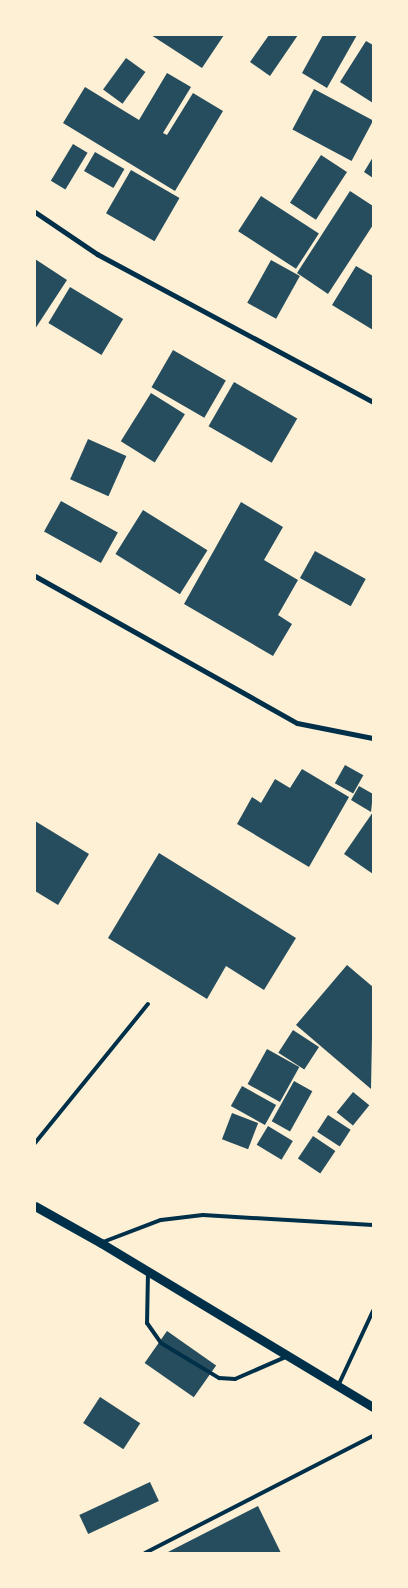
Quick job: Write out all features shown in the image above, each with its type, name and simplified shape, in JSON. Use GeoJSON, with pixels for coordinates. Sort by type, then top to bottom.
{"type":"FeatureCollection","features":[{"type":"Feature","properties":{"kind":"street"},"geometry":{"type":"LineString","coordinates":[[35,212],[97,254],[373,402]]}},
{"type":"Feature","properties":{"kind":"street"},"geometry":{"type":"LineString","coordinates":[[35,576],[297,723],[373,738]]}},
{"type":"Feature","properties":{"kind":"street"},"geometry":{"type":"LineString","coordinates":[[35,1206],[102,1242],[373,1407]]}},
{"type":"Feature","properties":{"kind":"lane"},"geometry":{"type":"LineString","coordinates":[[35,1144],[148,1004]]}},
{"type":"Feature","properties":{"kind":"lane"},"geometry":{"type":"LineString","coordinates":[[102,1242],[161,1220],[203,1215],[373,1225]]}},
{"type":"Feature","properties":{"kind":"lane"},"geometry":{"type":"LineString","coordinates":[[148,1271],[148,1323],[161,1343],[219,1378],[235,1379],[288,1356]]}},
{"type":"Feature","properties":{"kind":"lane"},"geometry":{"type":"LineString","coordinates":[[338,1386],[373,1311]]}},
{"type":"Feature","properties":{"kind":"lane"},"geometry":{"type":"LineString","coordinates":[[145,1553],[373,1436]]}},
{"type":"Feature","properties":{"kind":"building"},"geometry":{"type":"Polygon","coordinates":[[[151,35],[224,35],[202,68],[151,35]]]}},
{"type":"Feature","properties":{"kind":"building"},"geometry":{"type":"Polygon","coordinates":[[[269,35],[298,35],[270,76],[250,62],[269,35]]]}},
{"type":"Feature","properties":{"kind":"building"},"geometry":{"type":"Polygon","coordinates":[[[323,35],[357,35],[327,88],[302,73],[323,35]]]}},
{"type":"Feature","properties":{"kind":"building"},"geometry":{"type":"Polygon","coordinates":[[[366,41],[373,45],[373,103],[340,82],[366,41]]]}},
{"type":"Feature","properties":{"kind":"building"},"geometry":{"type":"Polygon","coordinates":[[[126,58],[145,72],[122,104],[103,90],[126,58]]]}},
{"type":"Feature","properties":{"kind":"building"},"geometry":{"type":"Polygon","coordinates":[[[167,73],[191,87],[163,133],[167,135],[193,93],[223,111],[175,191],[63,123],[85,87],[139,120],[167,73]]]}},
{"type":"Feature","properties":{"kind":"building"},"geometry":{"type":"Polygon","coordinates":[[[314,89],[373,120],[352,161],[292,130],[314,89]]]}},
{"type":"Feature","properties":{"kind":"building"},"geometry":{"type":"Polygon","coordinates":[[[73,144],[88,153],[65,190],[51,181],[73,144]]]}},
{"type":"Feature","properties":{"kind":"building"},"geometry":{"type":"Polygon","coordinates":[[[95,152],[124,169],[113,188],[84,171],[95,152]]]}},
{"type":"Feature","properties":{"kind":"building"},"geometry":{"type":"Polygon","coordinates":[[[321,155],[347,172],[316,220],[290,203],[321,155]]]}},
{"type":"Feature","properties":{"kind":"building"},"geometry":{"type":"Polygon","coordinates":[[[373,157],[373,178],[364,172],[373,157]]]}},
{"type":"Feature","properties":{"kind":"building"},"geometry":{"type":"Polygon","coordinates":[[[131,170],[179,198],[154,241],[106,213],[131,170]]]}},
{"type":"Feature","properties":{"kind":"building"},"geometry":{"type":"Polygon","coordinates":[[[350,191],[373,206],[373,225],[328,294],[297,273],[350,191]]]}},
{"type":"Feature","properties":{"kind":"building"},"geometry":{"type":"Polygon","coordinates":[[[261,196],[319,234],[296,269],[238,231],[261,196]]]}},
{"type":"Feature","properties":{"kind":"building"},"geometry":{"type":"Polygon","coordinates":[[[35,259],[67,280],[35,329],[35,259]]]}},
{"type":"Feature","properties":{"kind":"building"},"geometry":{"type":"Polygon","coordinates":[[[271,260],[300,276],[276,319],[247,303],[271,260]]]}},
{"type":"Feature","properties":{"kind":"building"},"geometry":{"type":"Polygon","coordinates":[[[356,266],[373,276],[373,330],[332,305],[356,266]]]}},
{"type":"Feature","properties":{"kind":"building"},"geometry":{"type":"Polygon","coordinates":[[[70,287],[123,319],[102,355],[48,323],[70,287]]]}},
{"type":"Feature","properties":{"kind":"building"},"geometry":{"type":"Polygon","coordinates":[[[173,350],[226,380],[204,418],[152,387],[173,350]]]}},
{"type":"Feature","properties":{"kind":"building"},"geometry":{"type":"Polygon","coordinates":[[[234,382],[297,418],[272,463],[208,426],[234,382]]]}},
{"type":"Feature","properties":{"kind":"building"},"geometry":{"type":"Polygon","coordinates":[[[151,393],[185,414],[155,463],[121,441],[151,393]]]}},
{"type":"Feature","properties":{"kind":"building"},"geometry":{"type":"Polygon","coordinates":[[[88,439],[126,456],[108,496],[70,479],[88,439]]]}},
{"type":"Feature","properties":{"kind":"building"},"geometry":{"type":"Polygon","coordinates":[[[61,501],[118,533],[101,563],[44,532],[61,501]]]}},
{"type":"Feature","properties":{"kind":"building"},"geometry":{"type":"Polygon","coordinates":[[[241,502],[283,527],[264,560],[298,580],[278,615],[292,624],[273,656],[184,604],[241,502]]]}},
{"type":"Feature","properties":{"kind":"building"},"geometry":{"type":"Polygon","coordinates":[[[143,510],[207,550],[180,594],[115,554],[143,510]]]}},
{"type":"Feature","properties":{"kind":"building"},"geometry":{"type":"Polygon","coordinates":[[[315,551],[366,579],[351,606],[300,578],[315,551]]]}},
{"type":"Feature","properties":{"kind":"building"},"geometry":{"type":"Polygon","coordinates":[[[345,765],[363,775],[353,794],[335,783],[345,765]]]}},
{"type":"Feature","properties":{"kind":"building"},"geometry":{"type":"Polygon","coordinates":[[[302,769],[349,797],[309,867],[237,824],[252,797],[261,803],[275,779],[290,788],[302,769]]]}},
{"type":"Feature","properties":{"kind":"building"},"geometry":{"type":"Polygon","coordinates":[[[359,786],[373,794],[371,812],[351,800],[359,786]]]}},
{"type":"Feature","properties":{"kind":"building"},"geometry":{"type":"Polygon","coordinates":[[[373,812],[373,874],[344,854],[373,812]]]}},
{"type":"Feature","properties":{"kind":"building"},"geometry":{"type":"Polygon","coordinates":[[[35,821],[89,854],[58,905],[35,891],[35,821]]]}},
{"type":"Feature","properties":{"kind":"building"},"geometry":{"type":"Polygon","coordinates":[[[159,853],[296,938],[264,990],[226,966],[207,999],[108,938],[159,853]]]}},
{"type":"Feature","properties":{"kind":"building"},"geometry":{"type":"Polygon","coordinates":[[[347,965],[373,987],[371,1089],[296,1025],[347,965]]]}},
{"type":"Feature","properties":{"kind":"building"},"geometry":{"type":"Polygon","coordinates":[[[293,1030],[319,1047],[304,1070],[278,1053],[293,1030]]]}},
{"type":"Feature","properties":{"kind":"building"},"geometry":{"type":"Polygon","coordinates":[[[267,1049],[299,1067],[280,1102],[248,1084],[267,1049]]]}},
{"type":"Feature","properties":{"kind":"building"},"geometry":{"type":"Polygon","coordinates":[[[294,1081],[312,1091],[290,1131],[272,1121],[294,1081]]]}},
{"type":"Feature","properties":{"kind":"building"},"geometry":{"type":"Polygon","coordinates":[[[242,1086],[276,1105],[265,1125],[231,1106],[242,1086]]]}},
{"type":"Feature","properties":{"kind":"building"},"geometry":{"type":"Polygon","coordinates":[[[353,1092],[369,1105],[353,1125],[337,1112],[353,1092]]]}},
{"type":"Feature","properties":{"kind":"building"},"geometry":{"type":"Polygon","coordinates":[[[232,1113],[258,1123],[248,1149],[222,1139],[232,1113]]]}},
{"type":"Feature","properties":{"kind":"building"},"geometry":{"type":"Polygon","coordinates":[[[328,1115],[351,1130],[340,1146],[317,1132],[328,1115]]]}},
{"type":"Feature","properties":{"kind":"building"},"geometry":{"type":"Polygon","coordinates":[[[268,1126],[293,1141],[282,1160],[257,1145],[268,1126]]]}},
{"type":"Feature","properties":{"kind":"building"},"geometry":{"type":"Polygon","coordinates":[[[313,1136],[335,1151],[320,1173],[298,1158],[313,1136]]]}},
{"type":"Feature","properties":{"kind":"building"},"geometry":{"type":"Polygon","coordinates":[[[167,1331],[216,1365],[194,1397],[145,1363],[167,1331]]]}},
{"type":"Feature","properties":{"kind":"building"},"geometry":{"type":"Polygon","coordinates":[[[100,1397],[140,1423],[123,1449],[83,1423],[100,1397]]]}},
{"type":"Feature","properties":{"kind":"building"},"geometry":{"type":"Polygon","coordinates":[[[150,1482],[159,1501],[88,1534],[79,1515],[150,1482]]]}},
{"type":"Feature","properties":{"kind":"building"},"geometry":{"type":"Polygon","coordinates":[[[258,1506],[281,1553],[166,1553],[258,1506]]]}}]}
